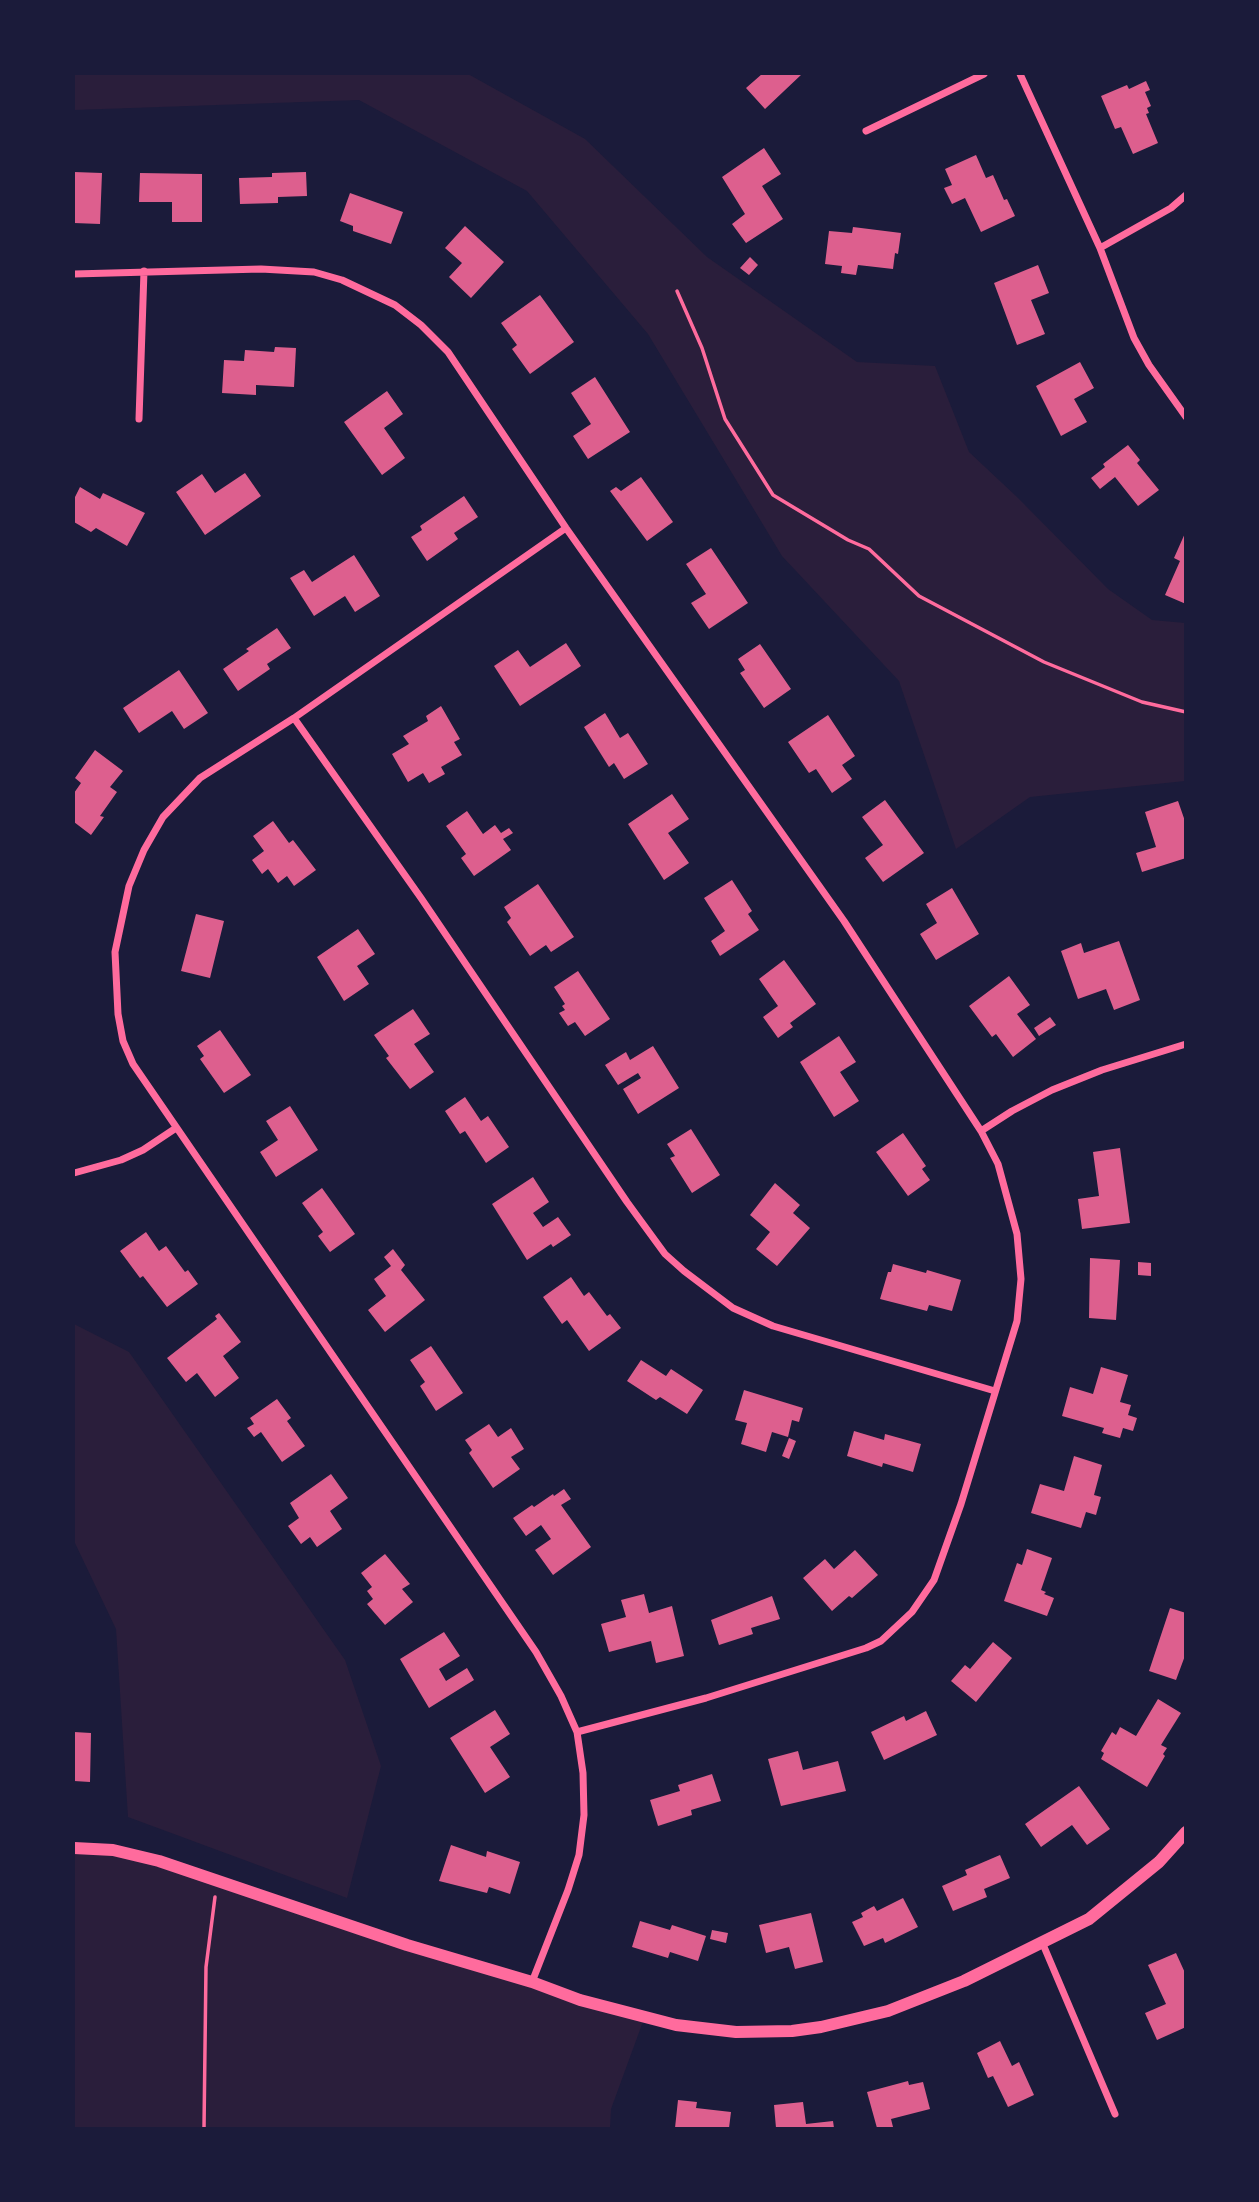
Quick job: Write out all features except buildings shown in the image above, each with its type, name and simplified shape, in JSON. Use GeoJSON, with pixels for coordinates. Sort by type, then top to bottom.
{"type":"FeatureCollection","features":[{"type":"Feature","properties":{"kind":"street"},"geometry":{"type":"LineString","coordinates":[[866,131],[984,74]]}},
{"type":"Feature","properties":{"kind":"street"},"geometry":{"type":"LineString","coordinates":[[1020,74],[1100,248],[1134,338],[1185,417]]}},
{"type":"Feature","properties":{"kind":"street"},"geometry":{"type":"LineString","coordinates":[[1100,248],[1171,208],[1185,195]]}},
{"type":"Feature","properties":{"kind":"street"},"geometry":{"type":"LineString","coordinates":[[74,274],[261,270],[314,272],[342,281],[395,305],[421,325],[448,352],[566,528],[845,921],[981,1131],[998,1164],[1017,1234],[1021,1279],[1017,1321],[934,1580],[912,1612],[897,1629],[866,1648],[706,1698],[577,1732]]}},
{"type":"Feature","properties":{"kind":"street"},"geometry":{"type":"LineString","coordinates":[[139,419],[144,271]]}},
{"type":"Feature","properties":{"kind":"street"},"geometry":{"type":"LineString","coordinates":[[532,1982],[579,1855],[584,1815],[583,1773],[577,1732],[561,1696],[536,1652],[133,1064],[123,1041],[118,1014],[115,952],[129,887],[144,850],[163,817],[200,778],[294,718],[566,528]]}},
{"type":"Feature","properties":{"kind":"street"},"geometry":{"type":"LineString","coordinates":[[294,718],[421,898],[627,1202],[674,1263],[733,1308],[773,1326],[995,1391]]}},
{"type":"Feature","properties":{"kind":"street"},"geometry":{"type":"LineString","coordinates":[[981,1131],[1052,1090],[1102,1070],[1185,1044]]}},
{"type":"Feature","properties":{"kind":"street"},"geometry":{"type":"LineString","coordinates":[[74,1173],[121,1160],[143,1150],[176,1128]]}},
{"type":"Feature","properties":{"kind":"street"},"geometry":{"type":"LineString","coordinates":[[74,1848],[113,1850],[159,1861],[580,2000],[676,2025],[736,2032],[792,2031],[821,2027],[921,2000],[1089,1919],[1159,1862],[1185,1832]]}},
{"type":"Feature","properties":{"kind":"street"},"geometry":{"type":"LineString","coordinates":[[1042,1942],[1115,2113]]}},
{"type":"Feature","properties":{"kind":"path"},"geometry":{"type":"LineString","coordinates":[[677,291],[702,348],[725,419],[774,495],[848,540],[869,549],[919,596],[1044,662],[1142,702],[1185,712]]}},
{"type":"Feature","properties":{"kind":"path"},"geometry":{"type":"LineString","coordinates":[[204,2129],[206,1967],[217,1880]]}},
{"type":"Feature","properties":{"kind":"shaded area"},"geometry":{"type":"Polygon","coordinates":[[[74,74],[468,74],[585,139],[707,257],[857,362],[935,366],[969,452],[1108,589],[1152,620],[1185,623],[1185,781],[1030,797],[956,849],[899,681],[782,556],[648,334],[527,191],[359,100],[74,110],[74,74]]]}},
{"type":"Feature","properties":{"kind":"shaded area"},"geometry":{"type":"Polygon","coordinates":[[[74,1324],[129,1352],[345,1660],[381,1766],[347,1898],[128,1817],[116,1629],[74,1541],[74,1324]]]}},
{"type":"Feature","properties":{"kind":"shaded area"},"geometry":{"type":"Polygon","coordinates":[[[74,1848],[113,1850],[645,2016],[611,2109],[610,2128],[74,2128],[74,1848]]]}}]}
